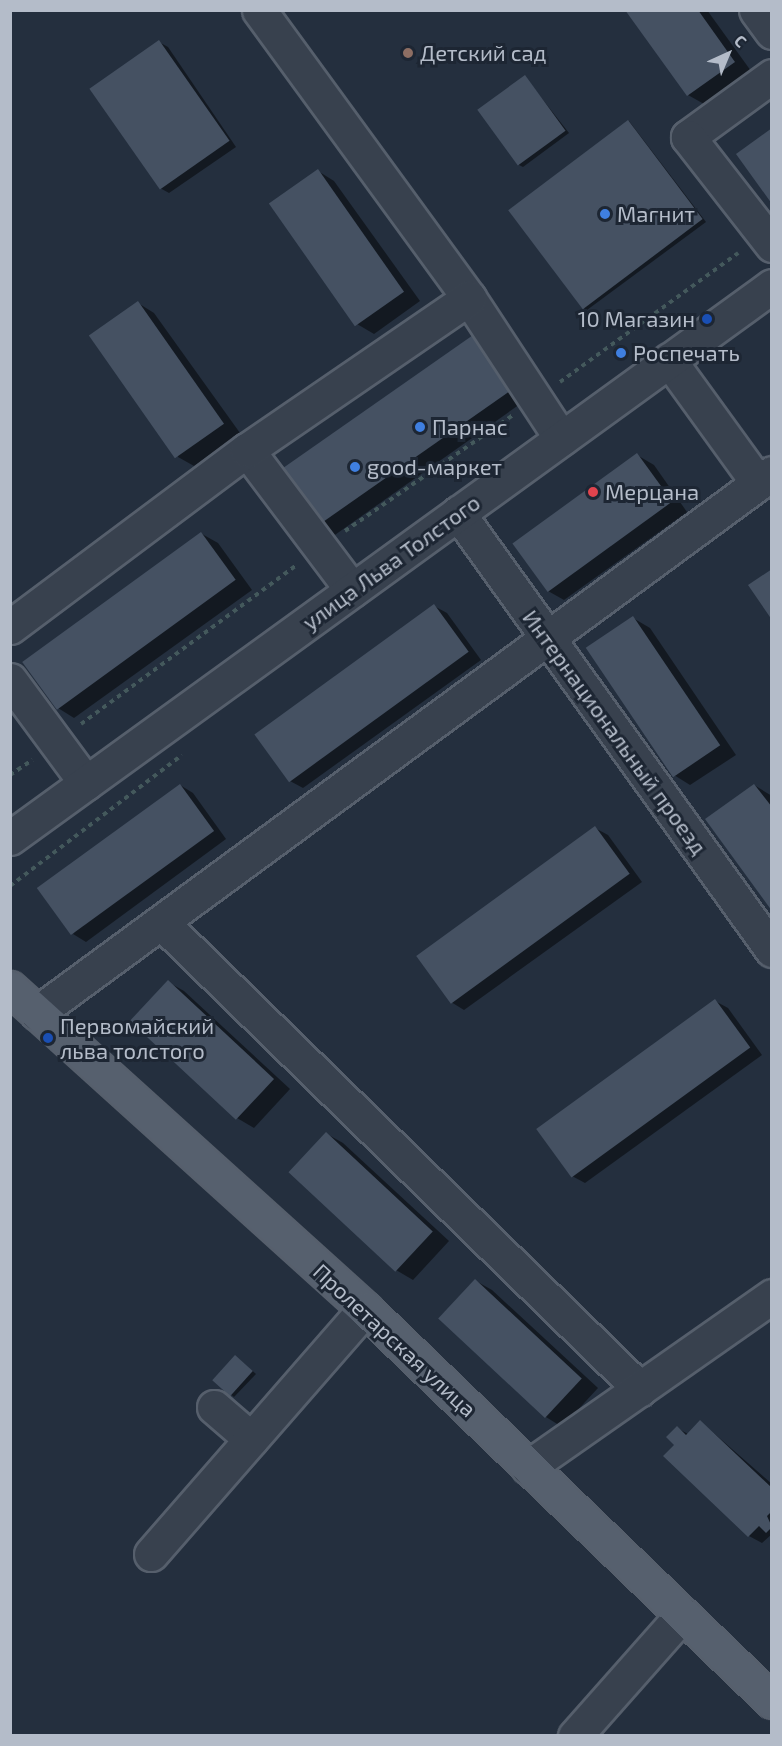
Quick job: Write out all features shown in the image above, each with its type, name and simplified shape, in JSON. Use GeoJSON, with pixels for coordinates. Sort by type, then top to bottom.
{"type":"FeatureCollection","features":[{"type":"Feature","properties":{"kind":"main road","name":"Пролетарская улица"},"geometry":{"type":"LineString","coordinates":[[10,988],[365,1309],[771,1701]]}},
{"type":"Feature","properties":{"kind":"street"},"geometry":{"type":"LineString","coordinates":[[259,10],[469,298],[561,438]]}},
{"type":"Feature","properties":{"kind":"street"},"geometry":{"type":"LineString","coordinates":[[756,10],[771,32]]}},
{"type":"Feature","properties":{"kind":"street"},"geometry":{"type":"LineString","coordinates":[[767,240],[688,137],[771,76]]}},
{"type":"Feature","properties":{"kind":"street","name":"улица Льва Толстого"},"geometry":{"type":"LineString","coordinates":[[10,838],[771,286]]}},
{"type":"Feature","properties":{"kind":"street"},"geometry":{"type":"LineString","coordinates":[[10,627],[247,450],[469,298]]}},
{"type":"Feature","properties":{"kind":"street"},"geometry":{"type":"LineString","coordinates":[[37,1013],[765,478],[669,360]]}},
{"type":"Feature","properties":{"kind":"street"},"geometry":{"type":"LineString","coordinates":[[247,450],[352,590]]}},
{"type":"Feature","properties":{"kind":"street","name":"Интернациональный проезд"},"geometry":{"type":"LineString","coordinates":[[458,513],[771,950]]}},
{"type":"Feature","properties":{"kind":"street"},"geometry":{"type":"LineString","coordinates":[[10,680],[86,783]]}},
{"type":"Feature","properties":{"kind":"street"},"geometry":{"type":"LineString","coordinates":[[162,923],[640,1389]]}},
{"type":"Feature","properties":{"kind":"street"},"geometry":{"type":"LineString","coordinates":[[528,1467],[771,1296]]}},
{"type":"Feature","properties":{"kind":"street"},"geometry":{"type":"LineString","coordinates":[[151,1554],[365,1309]]}},
{"type":"Feature","properties":{"kind":"street"},"geometry":{"type":"LineString","coordinates":[[214,1407],[251,1439]]}},
{"type":"Feature","properties":{"kind":"street"},"geometry":{"type":"LineString","coordinates":[[575,1736],[682,1615]]}},
{"type":"Feature","properties":{"kind":"path"},"geometry":{"type":"LineString","coordinates":[[10,775],[320,548],[767,240]]}},
{"type":"Feature","properties":{"kind":"building"},"geometry":{"type":"Polygon","coordinates":[[[625,10],[698,10],[735,62],[687,96],[625,10]]]}},
{"type":"Feature","properties":{"kind":"building"},"geometry":{"type":"Polygon","coordinates":[[[159,40],[230,141],[160,190],[89,89],[159,40]]]}},
{"type":"Feature","properties":{"kind":"building"},"geometry":{"type":"Polygon","coordinates":[[[525,75],[566,131],[518,166],[477,110],[525,75]]]}},
{"type":"Feature","properties":{"kind":"building","name":"Магнит"},"geometry":{"type":"Polygon","coordinates":[[[628,120],[703,219],[583,309],[508,210],[628,120]]]}},
{"type":"Feature","properties":{"kind":"building"},"geometry":{"type":"Polygon","coordinates":[[[772,128],[772,204],[736,154],[772,128]]]}},
{"type":"Feature","properties":{"kind":"building"},"geometry":{"type":"Polygon","coordinates":[[[318,169],[404,292],[355,326],[269,203],[318,169]]]}},
{"type":"Feature","properties":{"kind":"building"},"geometry":{"type":"Polygon","coordinates":[[[138,301],[224,424],[175,458],[89,335],[138,301]]]}},
{"type":"Feature","properties":{"kind":"building"},"geometry":{"type":"Polygon","coordinates":[[[476,333],[514,388],[313,529],[274,474],[476,333]]]}},
{"type":"Feature","properties":{"kind":"building"},"geometry":{"type":"Polygon","coordinates":[[[637,453],[672,502],[548,592],[512,544],[637,453]]]}},
{"type":"Feature","properties":{"kind":"building"},"geometry":{"type":"Polygon","coordinates":[[[201,532],[236,580],[57,710],[22,662],[201,532]]]}},
{"type":"Feature","properties":{"kind":"building"},"geometry":{"type":"Polygon","coordinates":[[[772,569],[772,620],[748,585],[772,569]]]}},
{"type":"Feature","properties":{"kind":"building"},"geometry":{"type":"Polygon","coordinates":[[[434,604],[469,652],[289,782],[254,734],[434,604]]]}},
{"type":"Feature","properties":{"kind":"building"},"geometry":{"type":"Polygon","coordinates":[[[633,616],[720,745],[673,777],[586,648],[633,616]]]}},
{"type":"Feature","properties":{"kind":"building"},"geometry":{"type":"Polygon","coordinates":[[[180,784],[214,831],[71,935],[37,888],[180,784]]]}},
{"type":"Feature","properties":{"kind":"building"},"geometry":{"type":"Polygon","coordinates":[[[754,784],[772,807],[772,911],[705,819],[754,784]]]}},
{"type":"Feature","properties":{"kind":"building"},"geometry":{"type":"Polygon","coordinates":[[[595,826],[630,874],[451,1004],[416,956],[595,826]]]}},
{"type":"Feature","properties":{"kind":"building"},"geometry":{"type":"Polygon","coordinates":[[[168,980],[274,1079],[236,1120],[130,1021],[168,980]]]}},
{"type":"Feature","properties":{"kind":"building"},"geometry":{"type":"Polygon","coordinates":[[[715,999],[750,1048],[571,1177],[536,1129],[715,999]]]}},
{"type":"Feature","properties":{"kind":"building"},"geometry":{"type":"Polygon","coordinates":[[[326,1132],[433,1232],[395,1272],[288,1172],[326,1132]]]}},
{"type":"Feature","properties":{"kind":"building"},"geometry":{"type":"Polygon","coordinates":[[[475,1279],[582,1379],[545,1418],[438,1318],[475,1279]]]}},
{"type":"Feature","properties":{"kind":"building"},"geometry":{"type":"Polygon","coordinates":[[[235,1355],[253,1371],[230,1396],[212,1380],[235,1355]]]}},
{"type":"Feature","properties":{"kind":"building"},"geometry":{"type":"Polygon","coordinates":[[[700,1420],[772,1488],[772,1511],[767,1516],[772,1527],[766,1533],[759,1526],[748,1537],[663,1456],[674,1445],[666,1437],[677,1426],[686,1435],[700,1420]]]}},
{"type":"Feature","properties":{"kind":"place","name":"Детский сад"},"geometry":{"type":"Point","coordinates":[408,53]}},
{"type":"Feature","properties":{"kind":"place","name":"Магнит"},"geometry":{"type":"Point","coordinates":[605,214]}},
{"type":"Feature","properties":{"kind":"place","name":"10 Магазин"},"geometry":{"type":"Point","coordinates":[707,319]}},
{"type":"Feature","properties":{"kind":"place","name":"Роспечать"},"geometry":{"type":"Point","coordinates":[621,353]}},
{"type":"Feature","properties":{"kind":"place","name":"Парнас"},"geometry":{"type":"Point","coordinates":[420,427]}},
{"type":"Feature","properties":{"kind":"place","name":"good-маркет"},"geometry":{"type":"Point","coordinates":[355,467]}},
{"type":"Feature","properties":{"kind":"place","name":"Мерцана"},"geometry":{"type":"Point","coordinates":[593,492]}},
{"type":"Feature","properties":{"kind":"place","name":"Первомайский льва толстого"},"geometry":{"type":"Point","coordinates":[48,1038]}}]}
